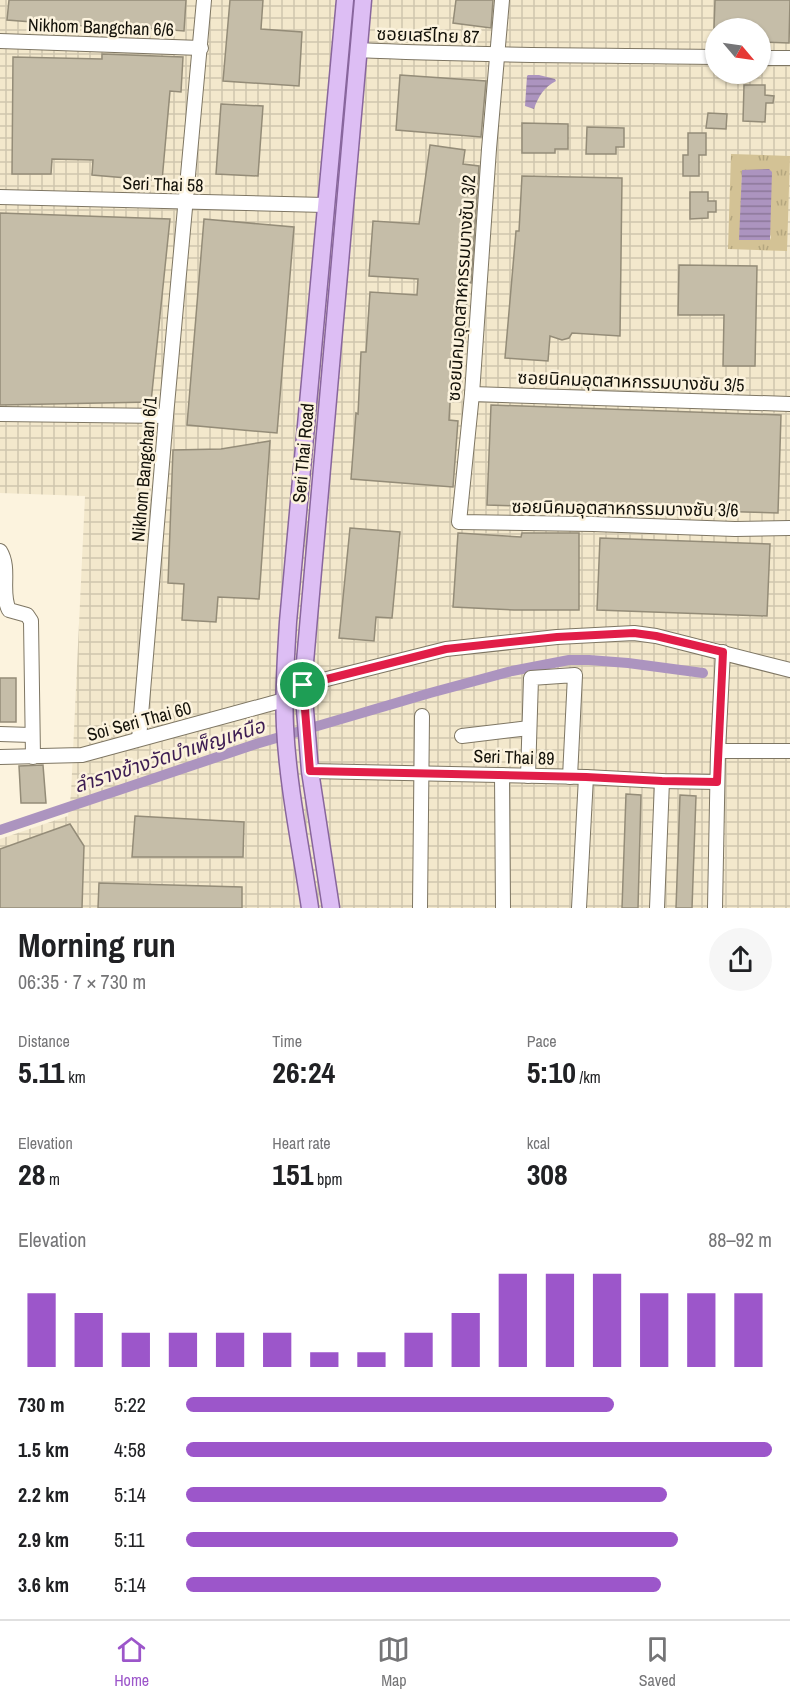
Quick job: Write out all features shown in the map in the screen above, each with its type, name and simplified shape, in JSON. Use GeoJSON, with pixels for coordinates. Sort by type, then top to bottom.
{"type":"FeatureCollection","features":[{"type":"Feature","properties":{"kind":"main road","name":"Seri Thai Road"},"geometry":{"type":"LineString","coordinates":[[310,908],[286,736],[284,700],[288,622],[345,0]]}},
{"type":"Feature","properties":{"kind":"main road","name":"Seri Thai Road"},"geometry":{"type":"LineString","coordinates":[[331,908],[310,771],[303,685],[363,0]]}},
{"type":"Feature","properties":{"kind":"main road"},"geometry":{"type":"LineString","coordinates":[[341,50],[358,50]]}},
{"type":"Feature","properties":{"kind":"street","name":"Nikhom Bangchan 6/1"},"geometry":{"type":"LineString","coordinates":[[139,739],[204,0]]}},
{"type":"Feature","properties":{"kind":"street","name":"ซอยนิคมอุตสาหกรรมบางชัน 3/2"},"geometry":{"type":"LineString","coordinates":[[459,522],[472,393],[502,0]]}},
{"type":"Feature","properties":{"kind":"street","name":"Nikhom Bangchan 6/6"},"geometry":{"type":"LineString","coordinates":[[0,41],[201,48]]}},
{"type":"Feature","properties":{"kind":"street","name":"ซอยเสรีไทย 87"},"geometry":{"type":"LineString","coordinates":[[358,50],[496,56],[705,57]]}},
{"type":"Feature","properties":{"kind":"street"},"geometry":{"type":"LineString","coordinates":[[771,58],[790,58]]}},
{"type":"Feature","properties":{"kind":"street","name":"Seri Thai 58"},"geometry":{"type":"LineString","coordinates":[[0,197],[325,205]]}},
{"type":"Feature","properties":{"kind":"street","name":"ซอยนิคมอุตสาหกรรมบางชัน 3/5"},"geometry":{"type":"LineString","coordinates":[[472,393],[790,404]]}},
{"type":"Feature","properties":{"kind":"street"},"geometry":{"type":"LineString","coordinates":[[0,414],[166,416]]}},
{"type":"Feature","properties":{"kind":"street","name":"ซอยนิคมอุตสาหกรรมบางชัน 3/6"},"geometry":{"type":"LineString","coordinates":[[459,522],[735,529],[790,528]]}},
{"type":"Feature","properties":{"kind":"street"},"geometry":{"type":"LineString","coordinates":[[0,551],[4,558],[4,603],[9,610],[27,615],[31,621],[33,757]]}},
{"type":"Feature","properties":{"kind":"street"},"geometry":{"type":"LineString","coordinates":[[303,685],[446,649],[557,637],[634,633],[656,636],[790,670],[790,656]]}},
{"type":"Feature","properties":{"kind":"street"},"geometry":{"type":"LineString","coordinates":[[716,908],[717,782],[723,652]]}},
{"type":"Feature","properties":{"kind":"street"},"geometry":{"type":"LineString","coordinates":[[528,776],[531,678],[574,675],[570,777]]}},
{"type":"Feature","properties":{"kind":"street","name":"Soi Seri Thai 60"},"geometry":{"type":"LineString","coordinates":[[0,757],[82,755],[284,700]]}},
{"type":"Feature","properties":{"kind":"street"},"geometry":{"type":"LineString","coordinates":[[420,908],[422,716]]}},
{"type":"Feature","properties":{"kind":"street"},"geometry":{"type":"LineString","coordinates":[[462,736],[529,728]]}},
{"type":"Feature","properties":{"kind":"street"},"geometry":{"type":"LineString","coordinates":[[0,734],[31,735]]}},
{"type":"Feature","properties":{"kind":"street"},"geometry":{"type":"LineString","coordinates":[[718,751],[790,751]]}},
{"type":"Feature","properties":{"kind":"street","name":"Seri Thai 89"},"geometry":{"type":"LineString","coordinates":[[310,771],[717,782]]}},
{"type":"Feature","properties":{"kind":"street"},"geometry":{"type":"LineString","coordinates":[[502,775],[503,908]]}},
{"type":"Feature","properties":{"kind":"street"},"geometry":{"type":"LineString","coordinates":[[579,908],[586,777]]}},
{"type":"Feature","properties":{"kind":"street"},"geometry":{"type":"LineString","coordinates":[[657,908],[662,781]]}},
{"type":"Feature","properties":{"kind":"shaded area"},"geometry":{"type":"Polygon","coordinates":[[[0,0],[790,0],[790,908],[0,908],[0,839],[68,816],[71,794],[85,496],[0,493],[0,0]]]}},
{"type":"Feature","properties":{"kind":"shaded area"},"geometry":{"type":"Polygon","coordinates":[[[528,75],[539,75],[556,81],[542,93],[534,109],[525,106],[528,75]]]}},
{"type":"Feature","properties":{"kind":"shaded area"},"geometry":{"type":"Polygon","coordinates":[[[769,169],[772,172],[770,240],[739,240],[742,170],[769,169]]]}},
{"type":"Feature","properties":{"kind":"green space"},"geometry":{"type":"Polygon","coordinates":[[[731,154],[790,156],[787,251],[728,249],[731,154]],[[742,170],[740,240],[770,240],[771,237],[745,170],[742,170]]]}},
{"type":"Feature","properties":{"kind":"building"},"geometry":{"type":"Polygon","coordinates":[[[9,0],[186,0],[184,31],[7,20],[9,0]]]}},
{"type":"Feature","properties":{"kind":"building"},"geometry":{"type":"Polygon","coordinates":[[[230,0],[263,0],[261,29],[302,32],[299,86],[223,81],[230,0]]]}},
{"type":"Feature","properties":{"kind":"building"},"geometry":{"type":"Polygon","coordinates":[[[456,0],[493,0],[491,28],[453,23],[456,0]]]}},
{"type":"Feature","properties":{"kind":"building"},"geometry":{"type":"Polygon","coordinates":[[[715,0],[790,0],[789,43],[771,42],[771,18],[714,18],[715,0]]]}},
{"type":"Feature","properties":{"kind":"building"},"geometry":{"type":"Polygon","coordinates":[[[102,54],[183,57],[181,92],[170,91],[162,181],[92,175],[93,160],[52,159],[51,174],[12,174],[13,57],[102,59],[102,54]]]}},
{"type":"Feature","properties":{"kind":"building"},"geometry":{"type":"Polygon","coordinates":[[[400,75],[486,81],[481,137],[396,130],[400,75]]]}},
{"type":"Feature","properties":{"kind":"building"},"geometry":{"type":"Polygon","coordinates":[[[744,85],[765,85],[765,95],[774,96],[773,103],[766,103],[765,122],[743,121],[744,85]]]}},
{"type":"Feature","properties":{"kind":"building"},"geometry":{"type":"Polygon","coordinates":[[[221,104],[263,106],[258,176],[216,174],[221,104]]]}},
{"type":"Feature","properties":{"kind":"building"},"geometry":{"type":"Polygon","coordinates":[[[708,113],[727,114],[726,129],[706,128],[708,113]]]}},
{"type":"Feature","properties":{"kind":"building"},"geometry":{"type":"Polygon","coordinates":[[[522,123],[568,124],[568,149],[555,149],[555,153],[522,153],[522,123]]]}},
{"type":"Feature","properties":{"kind":"building"},"geometry":{"type":"Polygon","coordinates":[[[587,127],[624,128],[624,147],[616,147],[616,154],[586,154],[587,127]]]}},
{"type":"Feature","properties":{"kind":"building"},"geometry":{"type":"Polygon","coordinates":[[[688,133],[706,133],[706,155],[699,155],[699,176],[683,176],[683,155],[688,155],[688,133]]]}},
{"type":"Feature","properties":{"kind":"building"},"geometry":{"type":"Polygon","coordinates":[[[430,145],[465,150],[463,164],[479,166],[464,349],[453,348],[449,420],[458,421],[453,487],[351,479],[356,413],[358,414],[361,352],[366,352],[370,292],[417,295],[418,279],[369,276],[373,221],[419,224],[430,145]]]}},
{"type":"Feature","properties":{"kind":"building"},"geometry":{"type":"Polygon","coordinates":[[[522,176],[622,178],[620,336],[572,333],[569,338],[562,340],[550,336],[548,361],[505,358],[516,231],[519,231],[522,176]]]}},
{"type":"Feature","properties":{"kind":"building"},"geometry":{"type":"Polygon","coordinates":[[[690,192],[708,192],[708,201],[716,201],[716,212],[708,212],[708,218],[690,219],[690,192]]]}},
{"type":"Feature","properties":{"kind":"building"},"geometry":{"type":"Polygon","coordinates":[[[0,213],[170,219],[151,402],[0,405],[0,213]]]}},
{"type":"Feature","properties":{"kind":"building"},"geometry":{"type":"Polygon","coordinates":[[[204,219],[294,227],[277,433],[187,425],[204,219]]]}},
{"type":"Feature","properties":{"kind":"building"},"geometry":{"type":"Polygon","coordinates":[[[679,265],[757,266],[755,366],[723,366],[724,315],[678,315],[679,265]]]}},
{"type":"Feature","properties":{"kind":"building"},"geometry":{"type":"Polygon","coordinates":[[[491,405],[781,415],[778,513],[487,505],[491,405]]]}},
{"type":"Feature","properties":{"kind":"building"},"geometry":{"type":"Polygon","coordinates":[[[270,441],[259,599],[218,597],[216,622],[182,620],[184,584],[168,583],[173,450],[221,449],[270,441]]]}},
{"type":"Feature","properties":{"kind":"building"},"geometry":{"type":"Polygon","coordinates":[[[350,528],[400,532],[392,618],[376,617],[374,641],[339,638],[350,528]]]}},
{"type":"Feature","properties":{"kind":"building"},"geometry":{"type":"Polygon","coordinates":[[[458,533],[521,537],[522,533],[579,533],[579,610],[453,607],[458,533]]]}},
{"type":"Feature","properties":{"kind":"building"},"geometry":{"type":"Polygon","coordinates":[[[600,538],[770,544],[767,616],[597,610],[600,538]]]}},
{"type":"Feature","properties":{"kind":"building"},"geometry":{"type":"Polygon","coordinates":[[[0,678],[16,678],[16,722],[0,722],[0,678]]]}},
{"type":"Feature","properties":{"kind":"building"},"geometry":{"type":"Polygon","coordinates":[[[43,765],[46,803],[21,803],[19,766],[43,765]]]}},
{"type":"Feature","properties":{"kind":"building"},"geometry":{"type":"Polygon","coordinates":[[[626,794],[641,795],[638,908],[622,908],[626,794]]]}},
{"type":"Feature","properties":{"kind":"building"},"geometry":{"type":"Polygon","coordinates":[[[680,795],[696,796],[692,908],[676,908],[680,795]]]}},
{"type":"Feature","properties":{"kind":"building"},"geometry":{"type":"Polygon","coordinates":[[[135,816],[244,822],[243,857],[132,857],[135,816]]]}},
{"type":"Feature","properties":{"kind":"building"},"geometry":{"type":"Polygon","coordinates":[[[70,824],[84,846],[82,908],[0,908],[0,849],[70,824]]]}},
{"type":"Feature","properties":{"kind":"building"},"geometry":{"type":"Polygon","coordinates":[[[99,883],[242,887],[242,908],[98,908],[99,883]]]}},
{"type":"Feature","properties":{"kind":"waterway","name":"ลำรางข้างวัดบำเพ็ญเหนือ"},"geometry":{"type":"LineString","coordinates":[[0,830],[256,744],[512,671],[569,660],[589,660],[703,673]]}},
{"type":"Feature","properties":{"kind":"route"},"geometry":{"type":"LineString","coordinates":[[634,633],[656,636],[723,652],[717,782],[310,771],[303,685],[446,649],[557,637],[634,633]]}}]}
